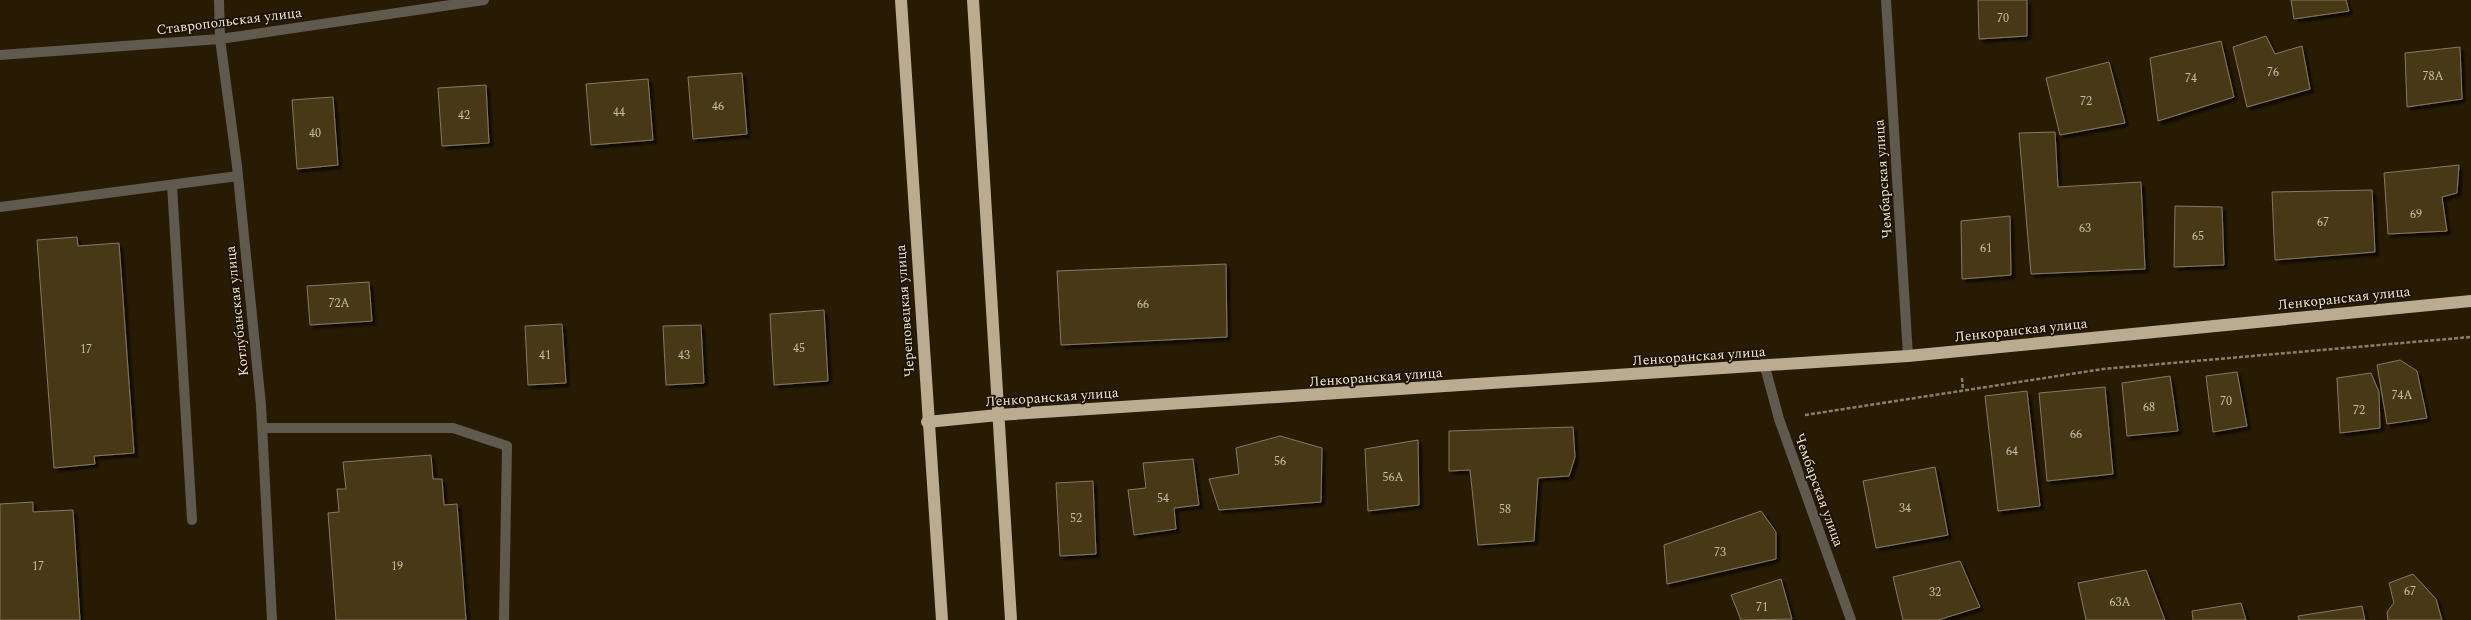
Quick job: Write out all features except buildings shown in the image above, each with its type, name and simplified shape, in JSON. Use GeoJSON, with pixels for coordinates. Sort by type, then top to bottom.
{"type":"FeatureCollection","features":[{"type":"Feature","properties":{"kind":"highway","name":"Череповецкая улица"},"geometry":{"type":"LineString","coordinates":[[901,0],[927,422],[942,620]]}},
{"type":"Feature","properties":{"kind":"highway"},"geometry":{"type":"LineString","coordinates":[[973,0],[1011,620]]}},
{"type":"Feature","properties":{"kind":"highway","name":"Ленкоранская улица"},"geometry":{"type":"LineString","coordinates":[[927,422],[998,415],[1765,367],[1908,356],[2471,301]]}},
{"type":"Feature","properties":{"kind":"street","name":"Котлубанская улица"},"geometry":{"type":"LineString","coordinates":[[219,0],[220,40],[238,176],[262,428],[272,620]]}},
{"type":"Feature","properties":{"kind":"street","name":"Ставропольская улица"},"geometry":{"type":"LineString","coordinates":[[0,55],[220,40],[484,0]]}},
{"type":"Feature","properties":{"kind":"street","name":"Чембарская улица"},"geometry":{"type":"LineString","coordinates":[[1886,0],[1908,356]]}},
{"type":"Feature","properties":{"kind":"street"},"geometry":{"type":"LineString","coordinates":[[0,207],[238,176]]}},
{"type":"Feature","properties":{"kind":"street"},"geometry":{"type":"LineString","coordinates":[[172,185],[192,520]]}},
{"type":"Feature","properties":{"kind":"street","name":"Чембарская улица"},"geometry":{"type":"LineString","coordinates":[[1765,367],[1779,419],[1851,620]]}},
{"type":"Feature","properties":{"kind":"street"},"geometry":{"type":"LineString","coordinates":[[262,428],[453,428],[507,446],[504,620]]}},
{"type":"Feature","properties":{"kind":"path"},"geometry":{"type":"LineString","coordinates":[[1779,419],[2103,369],[2471,337]]}}]}
